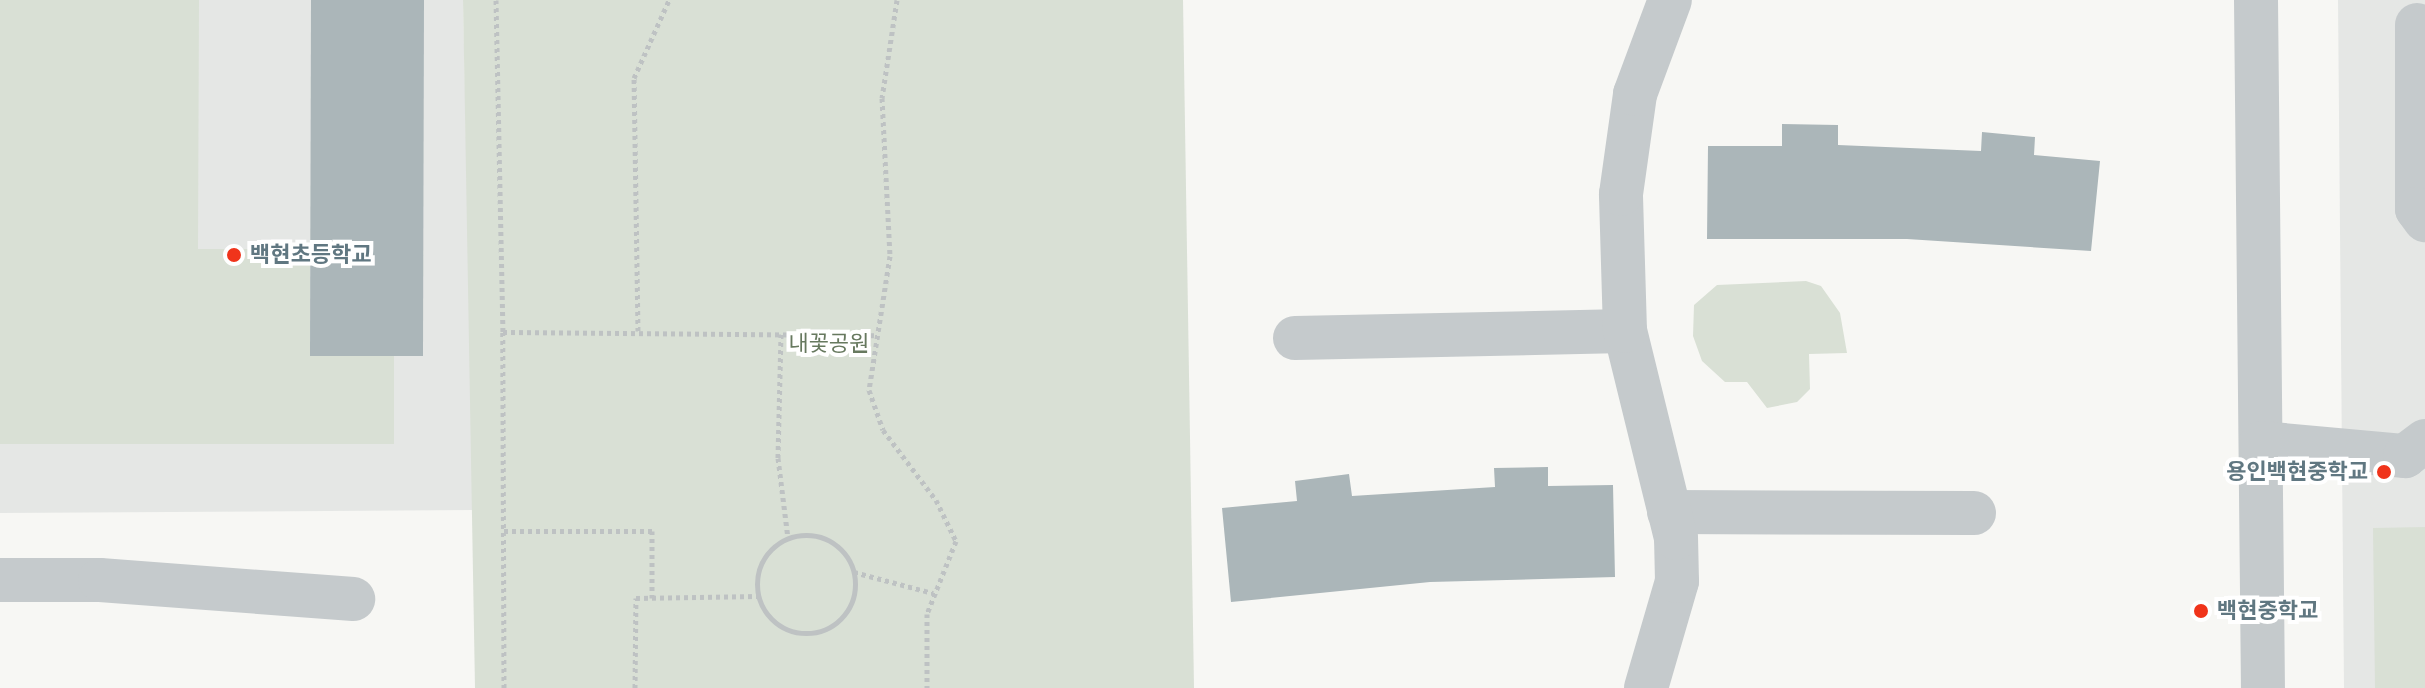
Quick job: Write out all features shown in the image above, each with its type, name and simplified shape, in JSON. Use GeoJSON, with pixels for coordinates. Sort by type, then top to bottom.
{"type":"FeatureCollection","features":[{"type":"Feature","properties":{"kind":"street"},"geometry":{"type":"LineString","coordinates":[[1646,688],[1677,581],[1676,538],[1625,331],[1621,194],[1635,94],[1670,0]]}},
{"type":"Feature","properties":{"kind":"street"},"geometry":{"type":"LineString","coordinates":[[2256,0],[2263,688]]}},
{"type":"Feature","properties":{"kind":"street"},"geometry":{"type":"LineString","coordinates":[[2417,25],[2422,213]]}},
{"type":"Feature","properties":{"kind":"street"},"geometry":{"type":"LineString","coordinates":[[1295,338],[1625,331]]}},
{"type":"Feature","properties":{"kind":"street"},"geometry":{"type":"LineString","coordinates":[[2261,443],[2405,456],[2425,441]]}},
{"type":"Feature","properties":{"kind":"street"},"geometry":{"type":"LineString","coordinates":[[1669,512],[1974,513]]}},
{"type":"Feature","properties":{"kind":"street"},"geometry":{"type":"LineString","coordinates":[[0,580],[100,580],[353,599]]}},
{"type":"Feature","properties":{"kind":"path"},"geometry":{"type":"LineString","coordinates":[[496,0],[503,332],[504,688]]}},
{"type":"Feature","properties":{"kind":"path"},"geometry":{"type":"LineString","coordinates":[[638,331],[634,78],[669,0]]}},
{"type":"Feature","properties":{"kind":"path"},"geometry":{"type":"LineString","coordinates":[[897,0],[882,98],[890,256],[874,335],[869,390],[873,412],[950,521],[956,541],[927,614],[927,688]]}},
{"type":"Feature","properties":{"kind":"path"},"geometry":{"type":"LineString","coordinates":[[503,332],[874,335]]}},
{"type":"Feature","properties":{"kind":"path"},"geometry":{"type":"LineString","coordinates":[[781,334],[778,458],[788,538]]}},
{"type":"Feature","properties":{"kind":"path"},"geometry":{"type":"LineString","coordinates":[[504,531],[652,531],[652,598]]}},
{"type":"Feature","properties":{"kind":"path"},"geometry":{"type":"LineString","coordinates":[[820,536],[836,544],[854,572],[851,605],[834,624],[810,634],[780,625],[768,616],[759,596],[759,572],[765,558],[788,538],[820,536]]}},
{"type":"Feature","properties":{"kind":"path"},"geometry":{"type":"LineString","coordinates":[[854,572],[933,593]]}},
{"type":"Feature","properties":{"kind":"path"},"geometry":{"type":"LineString","coordinates":[[635,688],[636,598],[759,596]]}},
{"type":"Feature","properties":{"kind":"shaded area","name":"백현초등학교"},"geometry":{"type":"Polygon","coordinates":[[[0,0],[463,0],[474,510],[0,513],[0,0]]]}},
{"type":"Feature","properties":{"kind":"shaded area","name":"용인백현중학교"},"geometry":{"type":"Polygon","coordinates":[[[2338,0],[2425,0],[2425,688],[2344,688],[2338,0]]]}},
{"type":"Feature","properties":{"kind":"green space"},"geometry":{"type":"Polygon","coordinates":[[[0,0],[199,0],[198,249],[310,249],[310,356],[394,356],[394,444],[0,444],[0,0]]]}},
{"type":"Feature","properties":{"kind":"green space","name":"내꽃공원"},"geometry":{"type":"Polygon","coordinates":[[[463,0],[1183,0],[1194,688],[475,688],[463,0]]]}},
{"type":"Feature","properties":{"kind":"green space"},"geometry":{"type":"Polygon","coordinates":[[[1806,281],[1821,286],[1840,313],[1847,353],[1809,354],[1810,389],[1797,402],[1767,408],[1747,382],[1725,382],[1702,361],[1693,336],[1694,305],[1717,285],[1806,281]]]}},
{"type":"Feature","properties":{"kind":"green space"},"geometry":{"type":"Polygon","coordinates":[[[2425,527],[2425,688],[2375,688],[2373,528],[2425,527]]]}},
{"type":"Feature","properties":{"kind":"building"},"geometry":{"type":"Polygon","coordinates":[[[311,0],[424,0],[423,356],[310,356],[311,0]]]}},
{"type":"Feature","properties":{"kind":"building"},"geometry":{"type":"Polygon","coordinates":[[[1782,124],[1838,125],[1838,145],[1981,151],[1982,132],[2035,137],[2034,155],[2100,161],[2091,251],[1907,239],[1707,239],[1708,146],[1782,146],[1782,124]]]}},
{"type":"Feature","properties":{"kind":"building"},"geometry":{"type":"Polygon","coordinates":[[[1548,467],[1548,486],[1613,485],[1615,577],[1430,582],[1231,602],[1222,508],[1297,501],[1295,481],[1349,474],[1352,496],[1495,487],[1494,468],[1548,467]]]}},
{"type":"Feature","properties":{"kind":"place","name":"백현초등학교"},"geometry":{"type":"Point","coordinates":[234,255]}},
{"type":"Feature","properties":{"kind":"place","name":"용인백현중학교"},"geometry":{"type":"Point","coordinates":[2384,472]}},
{"type":"Feature","properties":{"kind":"place","name":"백현중학교"},"geometry":{"type":"Point","coordinates":[2201,611]}}]}
